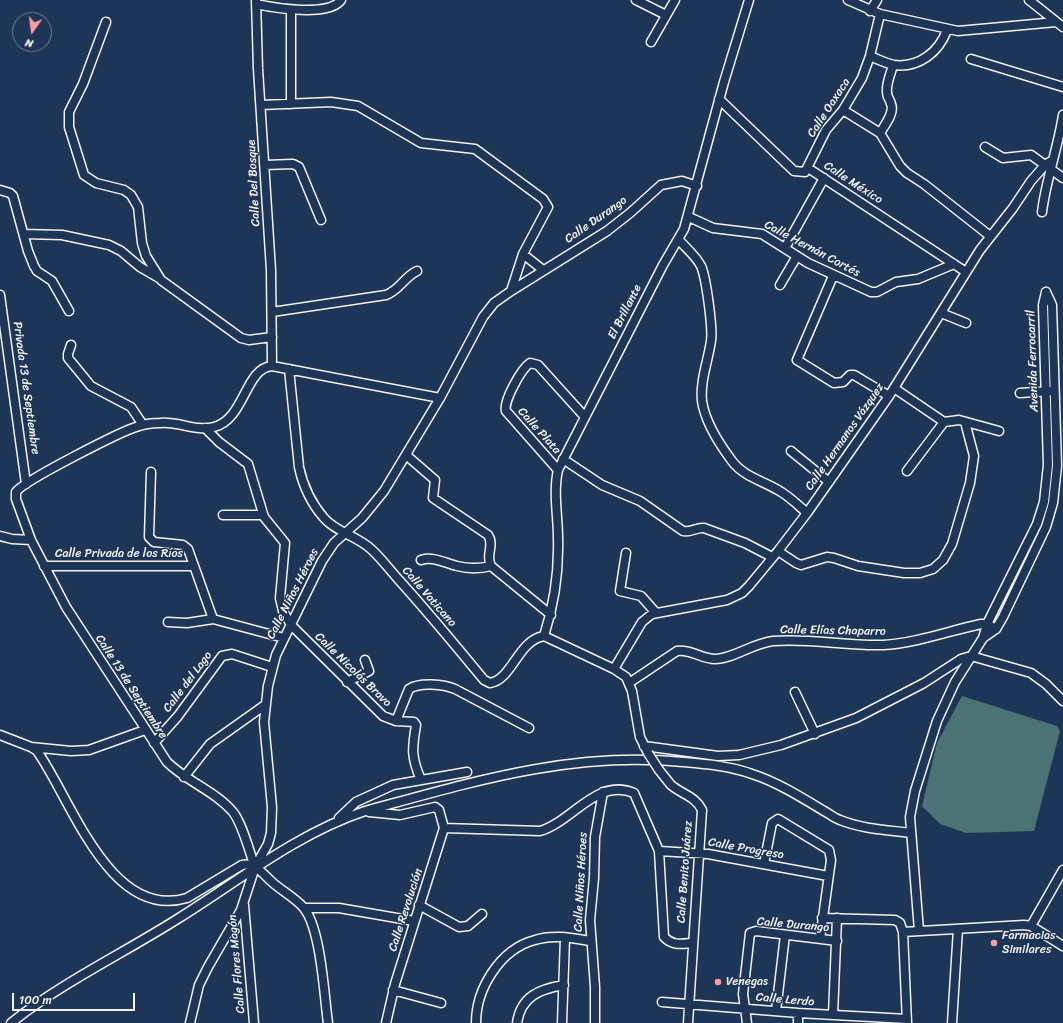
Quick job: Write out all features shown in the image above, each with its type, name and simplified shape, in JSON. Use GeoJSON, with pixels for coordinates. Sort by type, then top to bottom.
{"type":"FeatureCollection","features":[{"type":"Feature","properties":{"kind":"street"},"geometry":{"type":"LineString","coordinates":[[256,2],[291,11],[330,8],[338,5],[341,0]]}},
{"type":"Feature","properties":{"kind":"street"},"geometry":{"type":"LineString","coordinates":[[636,0],[666,15]]}},
{"type":"Feature","properties":{"kind":"street"},"geometry":{"type":"LineString","coordinates":[[652,42],[675,0]]}},
{"type":"Feature","properties":{"kind":"street","name":"El Brillante"},"geometry":{"type":"LineString","coordinates":[[544,636],[551,615],[558,551],[556,488],[558,470],[663,265],[679,240],[689,217],[719,99],[749,0]]}},
{"type":"Feature","properties":{"kind":"street"},"geometry":{"type":"LineString","coordinates":[[848,0],[870,11],[947,30],[1060,25]]}},
{"type":"Feature","properties":{"kind":"street"},"geometry":{"type":"LineString","coordinates":[[870,11],[877,0]]}},
{"type":"Feature","properties":{"kind":"street"},"geometry":{"type":"LineString","coordinates":[[1029,0],[1060,25]]}},
{"type":"Feature","properties":{"kind":"street","name":"Calle Del Bosque"},"geometry":{"type":"LineString","coordinates":[[256,2],[272,312],[272,366]]}},
{"type":"Feature","properties":{"kind":"street"},"geometry":{"type":"LineString","coordinates":[[291,11],[291,104]]}},
{"type":"Feature","properties":{"kind":"street","name":"Calle Oaxaca"},"geometry":{"type":"LineString","coordinates":[[808,168],[826,130],[843,110],[862,78],[870,56],[880,14]]}},
{"type":"Feature","properties":{"kind":"street"},"geometry":{"type":"LineString","coordinates":[[106,22],[86,79],[69,112],[69,127],[84,174],[96,183],[124,190],[135,200],[138,207],[142,243],[146,256],[161,280]]}},
{"type":"Feature","properties":{"kind":"street"},"geometry":{"type":"LineString","coordinates":[[870,56],[893,65],[918,61],[934,53],[940,46],[947,30]]}},
{"type":"Feature","properties":{"kind":"street"},"geometry":{"type":"LineString","coordinates":[[971,59],[1063,86]]}},
{"type":"Feature","properties":{"kind":"street"},"geometry":{"type":"LineString","coordinates":[[880,133],[888,120],[891,104],[887,99],[886,91],[893,65]]}},
{"type":"Feature","properties":{"kind":"street","name":"Calle México"},"geometry":{"type":"LineString","coordinates":[[719,99],[794,171],[805,172],[808,168],[966,272]]}},
{"type":"Feature","properties":{"kind":"street"},"geometry":{"type":"LineString","coordinates":[[261,104],[331,102],[358,106],[421,143],[466,147],[484,154],[547,202],[548,207],[546,214],[523,254],[510,291]]}},
{"type":"Feature","properties":{"kind":"street"},"geometry":{"type":"LineString","coordinates":[[843,110],[880,133],[900,166],[907,173],[924,184],[990,236]]}},
{"type":"Feature","properties":{"kind":"street","name":"Calle Hermanos Vázquez"},"geometry":{"type":"LineString","coordinates":[[614,669],[642,622],[656,613],[736,597],[742,593],[775,554],[807,513],[894,388],[990,236],[1048,168],[1053,160],[1063,115]]}},
{"type":"Feature","properties":{"kind":"street"},"geometry":{"type":"LineString","coordinates":[[985,147],[1003,158],[1031,155],[1063,178]]}},
{"type":"Feature","properties":{"kind":"street"},"geometry":{"type":"LineString","coordinates":[[265,165],[293,164],[299,167],[321,220]]}},
{"type":"Feature","properties":{"kind":"street"},"geometry":{"type":"LineString","coordinates":[[1042,212],[1048,168]]}},
{"type":"Feature","properties":{"kind":"street"},"geometry":{"type":"LineString","coordinates":[[785,248],[824,178]]}},
{"type":"Feature","properties":{"kind":"street","name":"Calle Durango"},"geometry":{"type":"LineString","coordinates":[[510,291],[607,231],[661,185],[682,181],[697,186]]}},
{"type":"Feature","properties":{"kind":"street"},"geometry":{"type":"LineString","coordinates":[[0,190],[10,193],[13,196],[34,266],[37,271],[52,281],[69,311]]}},
{"type":"Feature","properties":{"kind":"street","name":"Calle Hernán Cortés"},"geometry":{"type":"LineString","coordinates":[[689,217],[723,230],[762,234],[833,276],[864,290],[877,292],[896,282],[918,280],[954,264]]}},
{"type":"Feature","properties":{"kind":"street"},"geometry":{"type":"LineString","coordinates":[[24,234],[62,235],[109,245],[121,251],[140,267],[161,280],[241,338],[248,340],[272,337]]}},
{"type":"Feature","properties":{"kind":"street"},"geometry":{"type":"LineString","coordinates":[[679,240],[697,260],[701,266],[703,275],[711,329],[711,340],[702,388],[702,400],[705,412],[719,441],[739,468],[779,491],[807,513]]}},
{"type":"Feature","properties":{"kind":"street"},"geometry":{"type":"LineString","coordinates":[[523,254],[543,270]]}},
{"type":"Feature","properties":{"kind":"street"},"geometry":{"type":"LineString","coordinates":[[780,284],[797,256]]}},
{"type":"Feature","properties":{"kind":"street"},"geometry":{"type":"LineString","coordinates":[[272,312],[386,295],[399,288],[406,278],[417,271]]}},
{"type":"Feature","properties":{"kind":"street"},"geometry":{"type":"LineString","coordinates":[[833,276],[797,360],[834,383],[843,382],[850,375],[854,375],[888,396]]}},
{"type":"Feature","properties":{"kind":"street","name":"Calle Niños Héroes"},"geometry":{"type":"LineString","coordinates":[[255,866],[268,844],[272,822],[264,735],[265,705],[272,667],[284,638],[322,561],[334,543],[373,505],[406,455],[440,398],[483,317],[494,303],[510,291]]}},
{"type":"Feature","properties":{"kind":"street","name":"Avenida Ferrocarril"},"geometry":{"type":"LineString","coordinates":[[919,931],[910,817],[914,791],[937,721],[955,682],[983,638],[987,624],[1037,524],[1046,489],[1048,466],[1050,390],[1052,305],[1046,292],[1043,305],[1050,390],[1057,466],[1055,490],[1046,527],[996,629],[983,638]]}},
{"type":"Feature","properties":{"kind":"street","name":"Privada 13 de Septiembre"},"geometry":{"type":"LineString","coordinates":[[0,295],[26,484]]}},
{"type":"Feature","properties":{"kind":"street"},"geometry":{"type":"LineString","coordinates":[[941,313],[966,323]]}},
{"type":"Feature","properties":{"kind":"street"},"geometry":{"type":"LineString","coordinates":[[71,345],[68,358],[91,386],[131,407],[143,425]]}},
{"type":"Feature","properties":{"kind":"street","name":"Calle Plata"},"geometry":{"type":"LineString","coordinates":[[558,470],[508,415],[505,408],[524,368],[530,363],[538,365],[585,417]]}},
{"type":"Feature","properties":{"kind":"street"},"geometry":{"type":"LineString","coordinates":[[26,484],[125,431],[143,425],[162,422],[205,428],[214,427],[229,419],[236,411],[256,375],[266,366],[440,398]]}},
{"type":"Feature","properties":{"kind":"street","name":"Calle Vaticano"},"geometry":{"type":"LineString","coordinates":[[288,369],[302,481],[311,500],[324,518],[334,526],[372,549],[426,609],[484,680],[490,683],[499,680],[533,640],[544,636]]}},
{"type":"Feature","properties":{"kind":"street"},"geometry":{"type":"LineString","coordinates":[[894,388],[944,422]]}},
{"type":"Feature","properties":{"kind":"street"},"geometry":{"type":"LineString","coordinates":[[1020,393],[1050,390]]}},
{"type":"Feature","properties":{"kind":"street"},"geometry":{"type":"LineString","coordinates":[[907,471],[944,422],[953,419],[999,431]]}},
{"type":"Feature","properties":{"kind":"street"},"geometry":{"type":"LineString","coordinates":[[563,459],[602,485],[640,501],[683,531],[688,532],[704,528],[801,564],[827,557],[858,566],[904,573],[920,573],[933,569],[943,560],[952,544],[973,470],[974,456],[966,422]]}},
{"type":"Feature","properties":{"kind":"street"},"geometry":{"type":"LineString","coordinates":[[205,428],[219,442],[248,464],[263,514],[223,515]]}},
{"type":"Feature","properties":{"kind":"street"},"geometry":{"type":"LineString","coordinates":[[791,451],[829,482]]}},
{"type":"Feature","properties":{"kind":"street"},"geometry":{"type":"LineString","coordinates":[[406,455],[435,480],[433,498],[478,528],[490,539],[488,556],[491,566],[551,615]]}},
{"type":"Feature","properties":{"kind":"street"},"geometry":{"type":"LineString","coordinates":[[151,472],[150,537],[154,542],[183,544],[188,549],[213,619]]}},
{"type":"Feature","properties":{"kind":"street","name":"Calle 13 de Septiembre"},"geometry":{"type":"LineString","coordinates":[[26,484],[18,489],[15,496],[31,540],[75,622],[166,762],[184,777],[216,798],[233,813],[255,866]]}},
{"type":"Feature","properties":{"kind":"street"},"geometry":{"type":"LineString","coordinates":[[1046,489],[1055,490]]}},
{"type":"Feature","properties":{"kind":"street","name":"Calle Nicolás Bravo"},"geometry":{"type":"LineString","coordinates":[[263,514],[285,543],[280,598],[283,611],[291,625],[383,716],[396,721],[410,720],[416,723],[413,752],[414,763],[421,780]]}},
{"type":"Feature","properties":{"kind":"street"},"geometry":{"type":"LineString","coordinates":[[0,536],[12,539],[31,540]]}},
{"type":"Feature","properties":{"kind":"street"},"geometry":{"type":"LineString","coordinates":[[626,553],[620,591],[641,596],[656,613]]}},
{"type":"Feature","properties":{"kind":"street"},"geometry":{"type":"LineString","coordinates":[[421,560],[439,560],[458,566],[478,569],[491,566]]}},
{"type":"Feature","properties":{"kind":"street","name":"Calle Privada de los Ríos"},"geometry":{"type":"LineString","coordinates":[[44,566],[194,566]]}},
{"type":"Feature","properties":{"kind":"street"},"geometry":{"type":"LineString","coordinates":[[168,622],[187,623],[213,619],[284,638]]}},
{"type":"Feature","properties":{"kind":"street"},"geometry":{"type":"LineString","coordinates":[[987,624],[996,629]]}},
{"type":"Feature","properties":{"kind":"street","name":"Calle Elías Chaparro"},"geometry":{"type":"LineString","coordinates":[[629,683],[677,651],[694,652],[707,658],[716,659],[724,658],[753,646],[771,642],[803,641],[853,645],[884,645],[910,642],[987,624]]}},
{"type":"Feature","properties":{"kind":"street"},"geometry":{"type":"LineString","coordinates":[[544,636],[614,669],[626,677],[629,683]]}},
{"type":"Feature","properties":{"kind":"street","name":"Calle del Lago"},"geometry":{"type":"LineString","coordinates":[[154,744],[178,716],[222,656],[232,654],[272,667]]}},
{"type":"Feature","properties":{"kind":"street"},"geometry":{"type":"LineString","coordinates":[[646,750],[718,756],[739,755],[781,745],[856,718],[924,683],[961,659],[971,656],[1031,674],[1046,684],[1063,701]]}},
{"type":"Feature","properties":{"kind":"street"},"geometry":{"type":"LineString","coordinates":[[347,682],[369,671],[364,660]]}},
{"type":"Feature","properties":{"kind":"street","name":"Calle Benito Juárez"},"geometry":{"type":"LineString","coordinates":[[629,683],[640,737],[646,750],[670,784],[683,794],[697,800],[702,810],[692,943],[688,1023]]}},
{"type":"Feature","properties":{"kind":"street"},"geometry":{"type":"LineString","coordinates":[[396,721],[406,692],[413,686],[445,686],[455,689],[529,728]]}},
{"type":"Feature","properties":{"kind":"street"},"geometry":{"type":"LineString","coordinates":[[795,692],[815,734]]}},
{"type":"Feature","properties":{"kind":"street"},"geometry":{"type":"LineString","coordinates":[[184,777],[210,744],[265,705]]}},
{"type":"Feature","properties":{"kind":"street"},"geometry":{"type":"LineString","coordinates":[[0,735],[31,747],[71,751],[89,750],[144,730]]}},
{"type":"Feature","properties":{"kind":"street"},"geometry":{"type":"LineString","coordinates":[[31,747],[40,757],[94,849],[126,884],[140,894],[170,901],[187,898],[242,864],[246,864],[255,866],[304,908],[314,932],[328,1023]]}},
{"type":"Feature","properties":{"kind":"street"},"geometry":{"type":"LineString","coordinates":[[11,1023],[57,992],[180,918],[255,866],[318,829],[337,820],[366,811],[538,768],[579,762],[620,759],[715,765],[752,774],[791,792],[838,820],[866,828],[911,833]]}},
{"type":"Feature","properties":{"kind":"street"},"geometry":{"type":"LineString","coordinates":[[337,820],[356,802],[393,785],[467,772]]}},
{"type":"Feature","properties":{"kind":"street"},"geometry":{"type":"LineString","coordinates":[[366,811],[400,815],[435,807],[440,810],[444,828],[540,831],[550,828],[560,822],[603,792],[622,789],[634,793],[659,851],[664,937],[669,942],[675,944],[692,943]]}},
{"type":"Feature","properties":{"kind":"street","name":"Calle Niños Héroes"},"geometry":{"type":"LineString","coordinates":[[595,1023],[595,987],[590,941],[595,837],[603,792]]}},
{"type":"Feature","properties":{"kind":"street"},"geometry":{"type":"LineString","coordinates":[[764,864],[772,823],[774,821],[782,821],[825,846],[831,855],[820,939]]}},
{"type":"Feature","properties":{"kind":"street","name":"Calle Revolución"},"geometry":{"type":"LineString","coordinates":[[386,1023],[393,990],[444,828]]}},
{"type":"Feature","properties":{"kind":"street","name":"Calle Progreso"},"geometry":{"type":"LineString","coordinates":[[659,851],[698,853],[828,876]]}},
{"type":"Feature","properties":{"kind":"street"},"geometry":{"type":"LineString","coordinates":[[190,1023],[199,985],[244,902],[255,866]]}},
{"type":"Feature","properties":{"kind":"street"},"geometry":{"type":"LineString","coordinates":[[1031,926],[1063,870]]}},
{"type":"Feature","properties":{"kind":"street","name":"Calle Flores Magón"},"geometry":{"type":"LineString","coordinates":[[244,902],[254,1023]]}},
{"type":"Feature","properties":{"kind":"street"},"geometry":{"type":"LineString","coordinates":[[419,905],[458,927],[468,926],[482,914]]}},
{"type":"Feature","properties":{"kind":"street"},"geometry":{"type":"LineString","coordinates":[[304,908],[339,908],[414,921]]}},
{"type":"Feature","properties":{"kind":"street","name":"Calle Durango"},"geometry":{"type":"LineString","coordinates":[[822,918],[895,920],[902,926],[903,932]]}},
{"type":"Feature","properties":{"kind":"street"},"geometry":{"type":"LineString","coordinates":[[833,1016],[838,918]]}},
{"type":"Feature","properties":{"kind":"street"},"geometry":{"type":"LineString","coordinates":[[907,1021],[903,932],[1031,926],[1063,946]]}},
{"type":"Feature","properties":{"kind":"street"},"geometry":{"type":"LineString","coordinates":[[952,1023],[958,929]]}},
{"type":"Feature","properties":{"kind":"street","name":"Calle Durango"},"geometry":{"type":"LineString","coordinates":[[745,1009],[743,994],[749,936],[752,932],[756,931],[836,940]]}},
{"type":"Feature","properties":{"kind":"street"},"geometry":{"type":"LineString","coordinates":[[776,1011],[785,935]]}},
{"type":"Feature","properties":{"kind":"street"},"geometry":{"type":"LineString","coordinates":[[476,1023],[478,1004],[482,990],[498,965],[523,944],[550,937],[590,941]]}},
{"type":"Feature","properties":{"kind":"street"},"geometry":{"type":"LineString","coordinates":[[562,1023],[565,938]]}},
{"type":"Feature","properties":{"kind":"street"},"geometry":{"type":"LineString","coordinates":[[517,1023],[523,1005],[528,998],[536,992],[564,985]]}},
{"type":"Feature","properties":{"kind":"street"},"geometry":{"type":"LineString","coordinates":[[393,990],[441,1003]]}},
{"type":"Feature","properties":{"kind":"street","name":"Calle Lerdo"},"geometry":{"type":"LineString","coordinates":[[662,1002],[689,1003],[833,1016],[845,1020],[907,1021]]}},
{"type":"Feature","properties":{"kind":"street"},"geometry":{"type":"LineString","coordinates":[[745,1009],[747,1023]]}},
{"type":"Feature","properties":{"kind":"street"},"geometry":{"type":"LineString","coordinates":[[798,1013],[798,1023]]}},
{"type":"Feature","properties":{"kind":"green space"},"geometry":{"type":"Polygon","coordinates":[[[962,696],[1057,726],[1060,731],[1034,831],[966,833],[940,824],[922,806],[937,743],[962,696]]]}},
{"type":"Feature","properties":{"kind":"place","name":"Farmacias Similares"},"geometry":{"type":"Point","coordinates":[994,943]}},
{"type":"Feature","properties":{"kind":"place","name":"Venegas"},"geometry":{"type":"Point","coordinates":[718,982]}}]}
